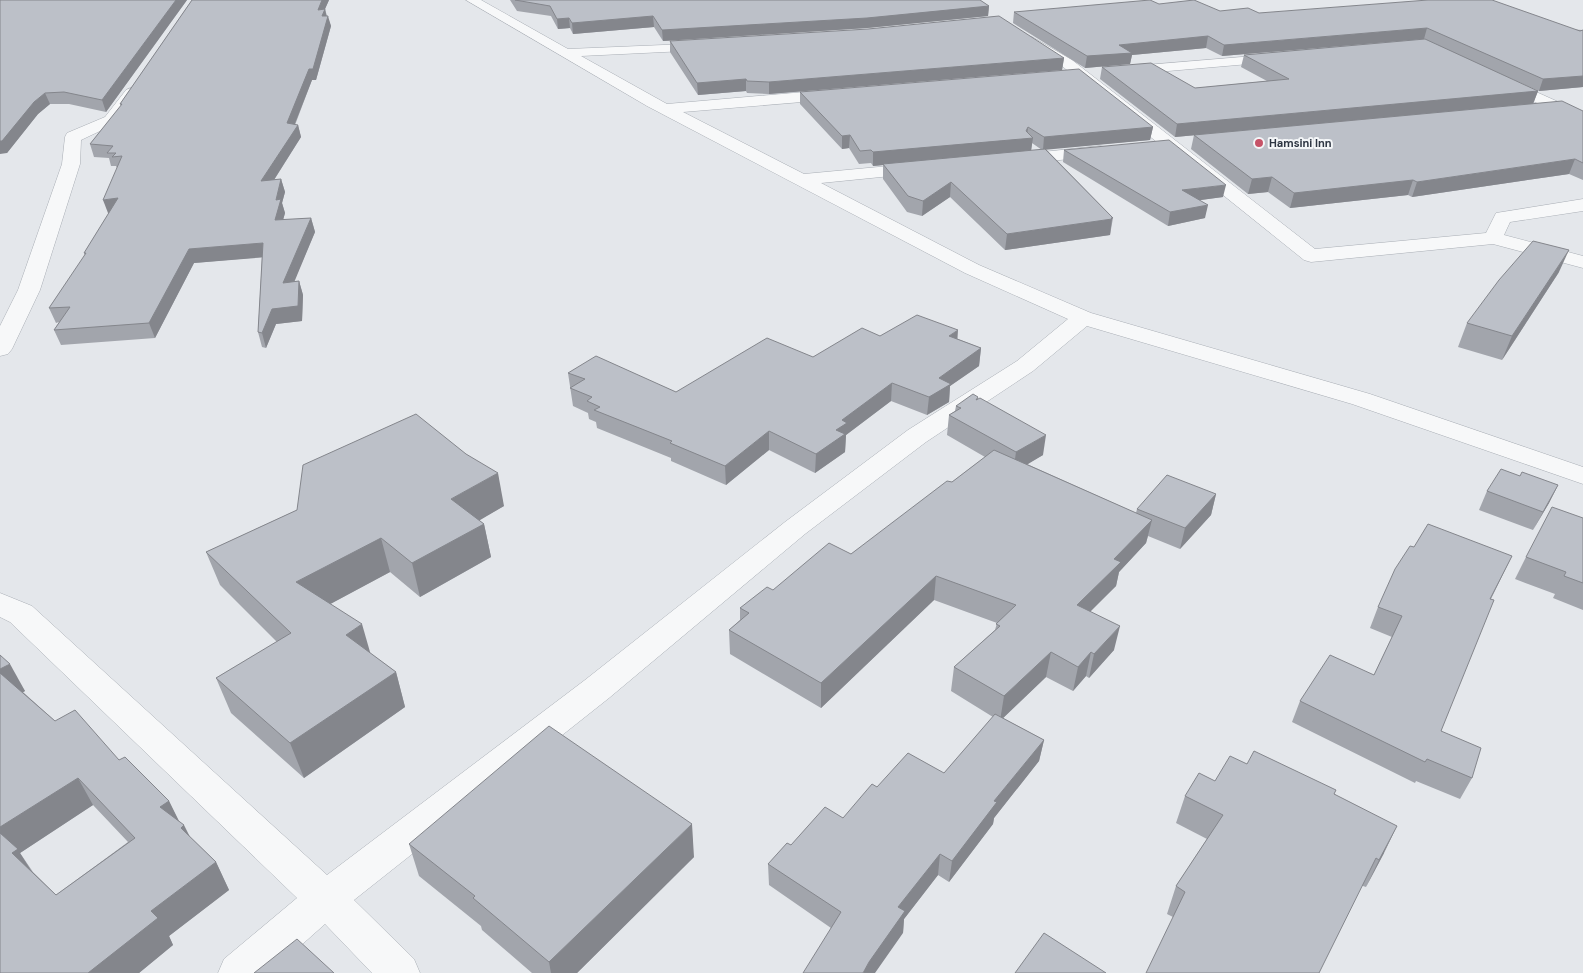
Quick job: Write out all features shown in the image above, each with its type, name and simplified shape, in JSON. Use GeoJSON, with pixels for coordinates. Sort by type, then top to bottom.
{"type":"FeatureCollection","features":[{"type":"Feature","properties":{"kind":"street"},"geometry":{"type":"LineString","coordinates":[[472,0],[565,54],[801,180],[972,269],[1082,318],[1361,398],[1583,476]]}},
{"type":"Feature","properties":{"kind":"street"},"geometry":{"type":"LineString","coordinates":[[1017,31],[1082,75],[1311,256],[1493,238],[1583,262]]}},
{"type":"Feature","properties":{"kind":"street"},"geometry":{"type":"LineString","coordinates":[[565,54],[718,45]]}},
{"type":"Feature","properties":{"kind":"street"},"geometry":{"type":"LineString","coordinates":[[1062,76],[1290,57]]}},
{"type":"Feature","properties":{"kind":"street"},"geometry":{"type":"LineString","coordinates":[[1488,74],[1583,119]]}},
{"type":"Feature","properties":{"kind":"street"},"geometry":{"type":"LineString","coordinates":[[0,349],[29,290],[70,164],[73,137],[111,120],[142,77]]}},
{"type":"Feature","properties":{"kind":"street"},"geometry":{"type":"LineString","coordinates":[[666,109],[857,93]]}},
{"type":"Feature","properties":{"kind":"street"},"geometry":{"type":"LineString","coordinates":[[1531,111],[1583,106]]}},
{"type":"Feature","properties":{"kind":"street"},"geometry":{"type":"LineString","coordinates":[[1151,147],[1190,143]]}},
{"type":"Feature","properties":{"kind":"street"},"geometry":{"type":"LineString","coordinates":[[995,161],[1112,150]]}},
{"type":"Feature","properties":{"kind":"street"},"geometry":{"type":"LineString","coordinates":[[801,180],[937,167]]}},
{"type":"Feature","properties":{"kind":"street"},"geometry":{"type":"LineString","coordinates":[[1493,238],[1503,217],[1583,205]]}},
{"type":"Feature","properties":{"kind":"street"},"geometry":{"type":"LineString","coordinates":[[239,973],[324,900],[597,688],[795,528],[916,436],[1025,366],[1082,318]]}},
{"type":"Feature","properties":{"kind":"street"},"geometry":{"type":"LineString","coordinates":[[0,604],[21,614],[366,938],[400,973]]}},
{"type":"Feature","properties":{"kind":"building"},"geometry":{"type":"Polygon","coordinates":[[[0,0],[176,0],[102,100],[64,92],[45,93],[34,102],[2,141],[0,141],[0,0]]]}},
{"type":"Feature","properties":{"kind":"building"},"geometry":{"type":"Polygon","coordinates":[[[192,0],[322,0],[318,10],[325,9],[322,16],[328,16],[313,69],[309,69],[287,123],[298,125],[261,181],[281,179],[276,200],[281,199],[275,220],[311,218],[283,283],[299,281],[298,306],[272,309],[262,333],[258,332],[263,243],[189,249],[149,323],[54,330],[70,307],[49,308],[86,253],[84,253],[118,198],[103,200],[122,156],[112,157],[116,153],[107,153],[113,146],[90,144],[122,104],[120,104],[192,0]]]}},
{"type":"Feature","properties":{"kind":"building"},"geometry":{"type":"Polygon","coordinates":[[[515,0],[980,0],[989,6],[867,18],[662,30],[653,16],[572,23],[569,18],[557,19],[550,6],[515,0]]]}},
{"type":"Feature","properties":{"kind":"building"},"geometry":{"type":"Polygon","coordinates":[[[1150,0],[1159,4],[1194,0],[1220,11],[1248,8],[1259,13],[1428,0],[1492,0],[1580,31],[1583,30],[1583,76],[1543,79],[1427,28],[1224,45],[1208,36],[1119,45],[1132,53],[1087,56],[1014,12],[1150,0]]]}},
{"type":"Feature","properties":{"kind":"building"},"geometry":{"type":"Polygon","coordinates":[[[999,16],[1064,58],[769,82],[747,81],[746,79],[697,83],[670,41],[868,29],[999,16]]]}},
{"type":"Feature","properties":{"kind":"building"},"geometry":{"type":"Polygon","coordinates":[[[1425,39],[1538,91],[1177,124],[1102,67],[1151,63],[1195,88],[1289,79],[1244,55],[1425,39]]]}},
{"type":"Feature","properties":{"kind":"building"},"geometry":{"type":"Polygon","coordinates":[[[1079,69],[1153,127],[1044,137],[1028,127],[1026,131],[1033,138],[873,152],[871,150],[860,151],[850,135],[842,136],[800,92],[1079,69]]]}},
{"type":"Feature","properties":{"kind":"building"},"geometry":{"type":"Polygon","coordinates":[[[1562,101],[1583,111],[1583,163],[1575,159],[1417,182],[1413,180],[1294,193],[1272,177],[1252,179],[1194,135],[1562,101]]]}},
{"type":"Feature","properties":{"kind":"building"},"geometry":{"type":"Polygon","coordinates":[[[1169,140],[1226,185],[1182,190],[1208,205],[1170,212],[1064,150],[1169,140]]]}},
{"type":"Feature","properties":{"kind":"building"},"geometry":{"type":"Polygon","coordinates":[[[1045,149],[1112,219],[1007,234],[951,182],[923,201],[908,196],[883,164],[1045,149]]]}},
{"type":"Feature","properties":{"kind":"building"},"geometry":{"type":"Polygon","coordinates":[[[1533,241],[1569,250],[1512,336],[1467,323],[1499,280],[1533,241]]]}},
{"type":"Feature","properties":{"kind":"building"},"geometry":{"type":"Polygon","coordinates":[[[917,315],[958,330],[949,336],[981,348],[939,378],[951,384],[929,397],[892,383],[842,420],[847,423],[836,430],[845,434],[816,454],[769,431],[725,466],[670,443],[672,441],[594,410],[600,407],[587,401],[592,397],[570,388],[585,379],[568,373],[596,356],[676,392],[767,338],[813,357],[862,328],[880,336],[917,315]]]}},
{"type":"Feature","properties":{"kind":"building"},"geometry":{"type":"Polygon","coordinates":[[[973,394],[978,397],[976,400],[980,398],[1046,435],[1016,452],[949,415],[961,408],[956,406],[973,394]]]}},
{"type":"Feature","properties":{"kind":"building"},"geometry":{"type":"Polygon","coordinates":[[[416,414],[466,454],[498,473],[451,499],[484,524],[412,563],[381,538],[296,582],[362,624],[346,635],[396,672],[290,743],[216,678],[291,633],[206,552],[297,510],[303,465],[416,414]]]}},
{"type":"Feature","properties":{"kind":"building"},"geometry":{"type":"Polygon","coordinates":[[[994,450],[1152,520],[1114,559],[1121,562],[1077,605],[1120,626],[1094,654],[1091,652],[1078,667],[1051,652],[1004,696],[954,667],[1000,626],[996,624],[1016,605],[936,576],[821,683],[729,630],[749,613],[740,608],[767,587],[773,590],[829,543],[851,554],[947,481],[952,482],[994,450]]]}},
{"type":"Feature","properties":{"kind":"building"},"geometry":{"type":"Polygon","coordinates":[[[1501,469],[1520,476],[1522,472],[1558,485],[1543,512],[1487,491],[1501,469]]]}},
{"type":"Feature","properties":{"kind":"building"},"geometry":{"type":"Polygon","coordinates":[[[1167,475],[1216,494],[1185,528],[1137,509],[1167,475]]]}},
{"type":"Feature","properties":{"kind":"building"},"geometry":{"type":"Polygon","coordinates":[[[1552,507],[1583,518],[1583,583],[1564,576],[1566,572],[1526,557],[1552,507]]]}},
{"type":"Feature","properties":{"kind":"building"},"geometry":{"type":"Polygon","coordinates":[[[1428,524],[1512,556],[1490,599],[1494,600],[1441,731],[1481,748],[1472,778],[1427,759],[1425,762],[1300,701],[1330,655],[1374,675],[1402,616],[1378,607],[1395,569],[1410,546],[1414,547],[1428,524]]]}},
{"type":"Feature","properties":{"kind":"building"},"geometry":{"type":"Polygon","coordinates":[[[0,655],[10,664],[0,669],[0,655]]]}},
{"type":"Feature","properties":{"kind":"building"},"geometry":{"type":"Polygon","coordinates":[[[0,673],[55,721],[75,710],[119,760],[125,757],[169,801],[160,807],[184,825],[181,828],[216,862],[151,911],[158,918],[88,973],[0,973],[0,833],[18,849],[12,853],[56,895],[135,838],[78,778],[0,827],[0,673]]]}},
{"type":"Feature","properties":{"kind":"building"},"geometry":{"type":"Polygon","coordinates":[[[995,714],[1044,740],[994,801],[997,802],[952,861],[940,854],[898,907],[905,911],[863,973],[803,973],[841,912],[768,864],[787,843],[791,845],[825,807],[843,818],[872,784],[877,787],[908,753],[944,773],[995,714]]]}},
{"type":"Feature","properties":{"kind":"building"},"geometry":{"type":"Polygon","coordinates":[[[549,726],[692,824],[549,962],[473,898],[475,896],[409,844],[549,726]]]}},
{"type":"Feature","properties":{"kind":"building"},"geometry":{"type":"Polygon","coordinates":[[[1254,751],[1336,790],[1334,794],[1397,826],[1379,860],[1376,858],[1319,973],[1146,973],[1185,892],[1176,886],[1223,815],[1185,796],[1199,773],[1215,781],[1230,756],[1247,764],[1254,751]]]}},
{"type":"Feature","properties":{"kind":"building"},"geometry":{"type":"Polygon","coordinates":[[[1044,933],[1106,973],[1015,973],[1044,933]]]}},
{"type":"Feature","properties":{"kind":"building"},"geometry":{"type":"Polygon","coordinates":[[[297,939],[334,973],[254,973],[297,939]]]}},
{"type":"Feature","properties":{"kind":"place","name":"Hamsini Inn"},"geometry":{"type":"Point","coordinates":[1259,143]}}]}
